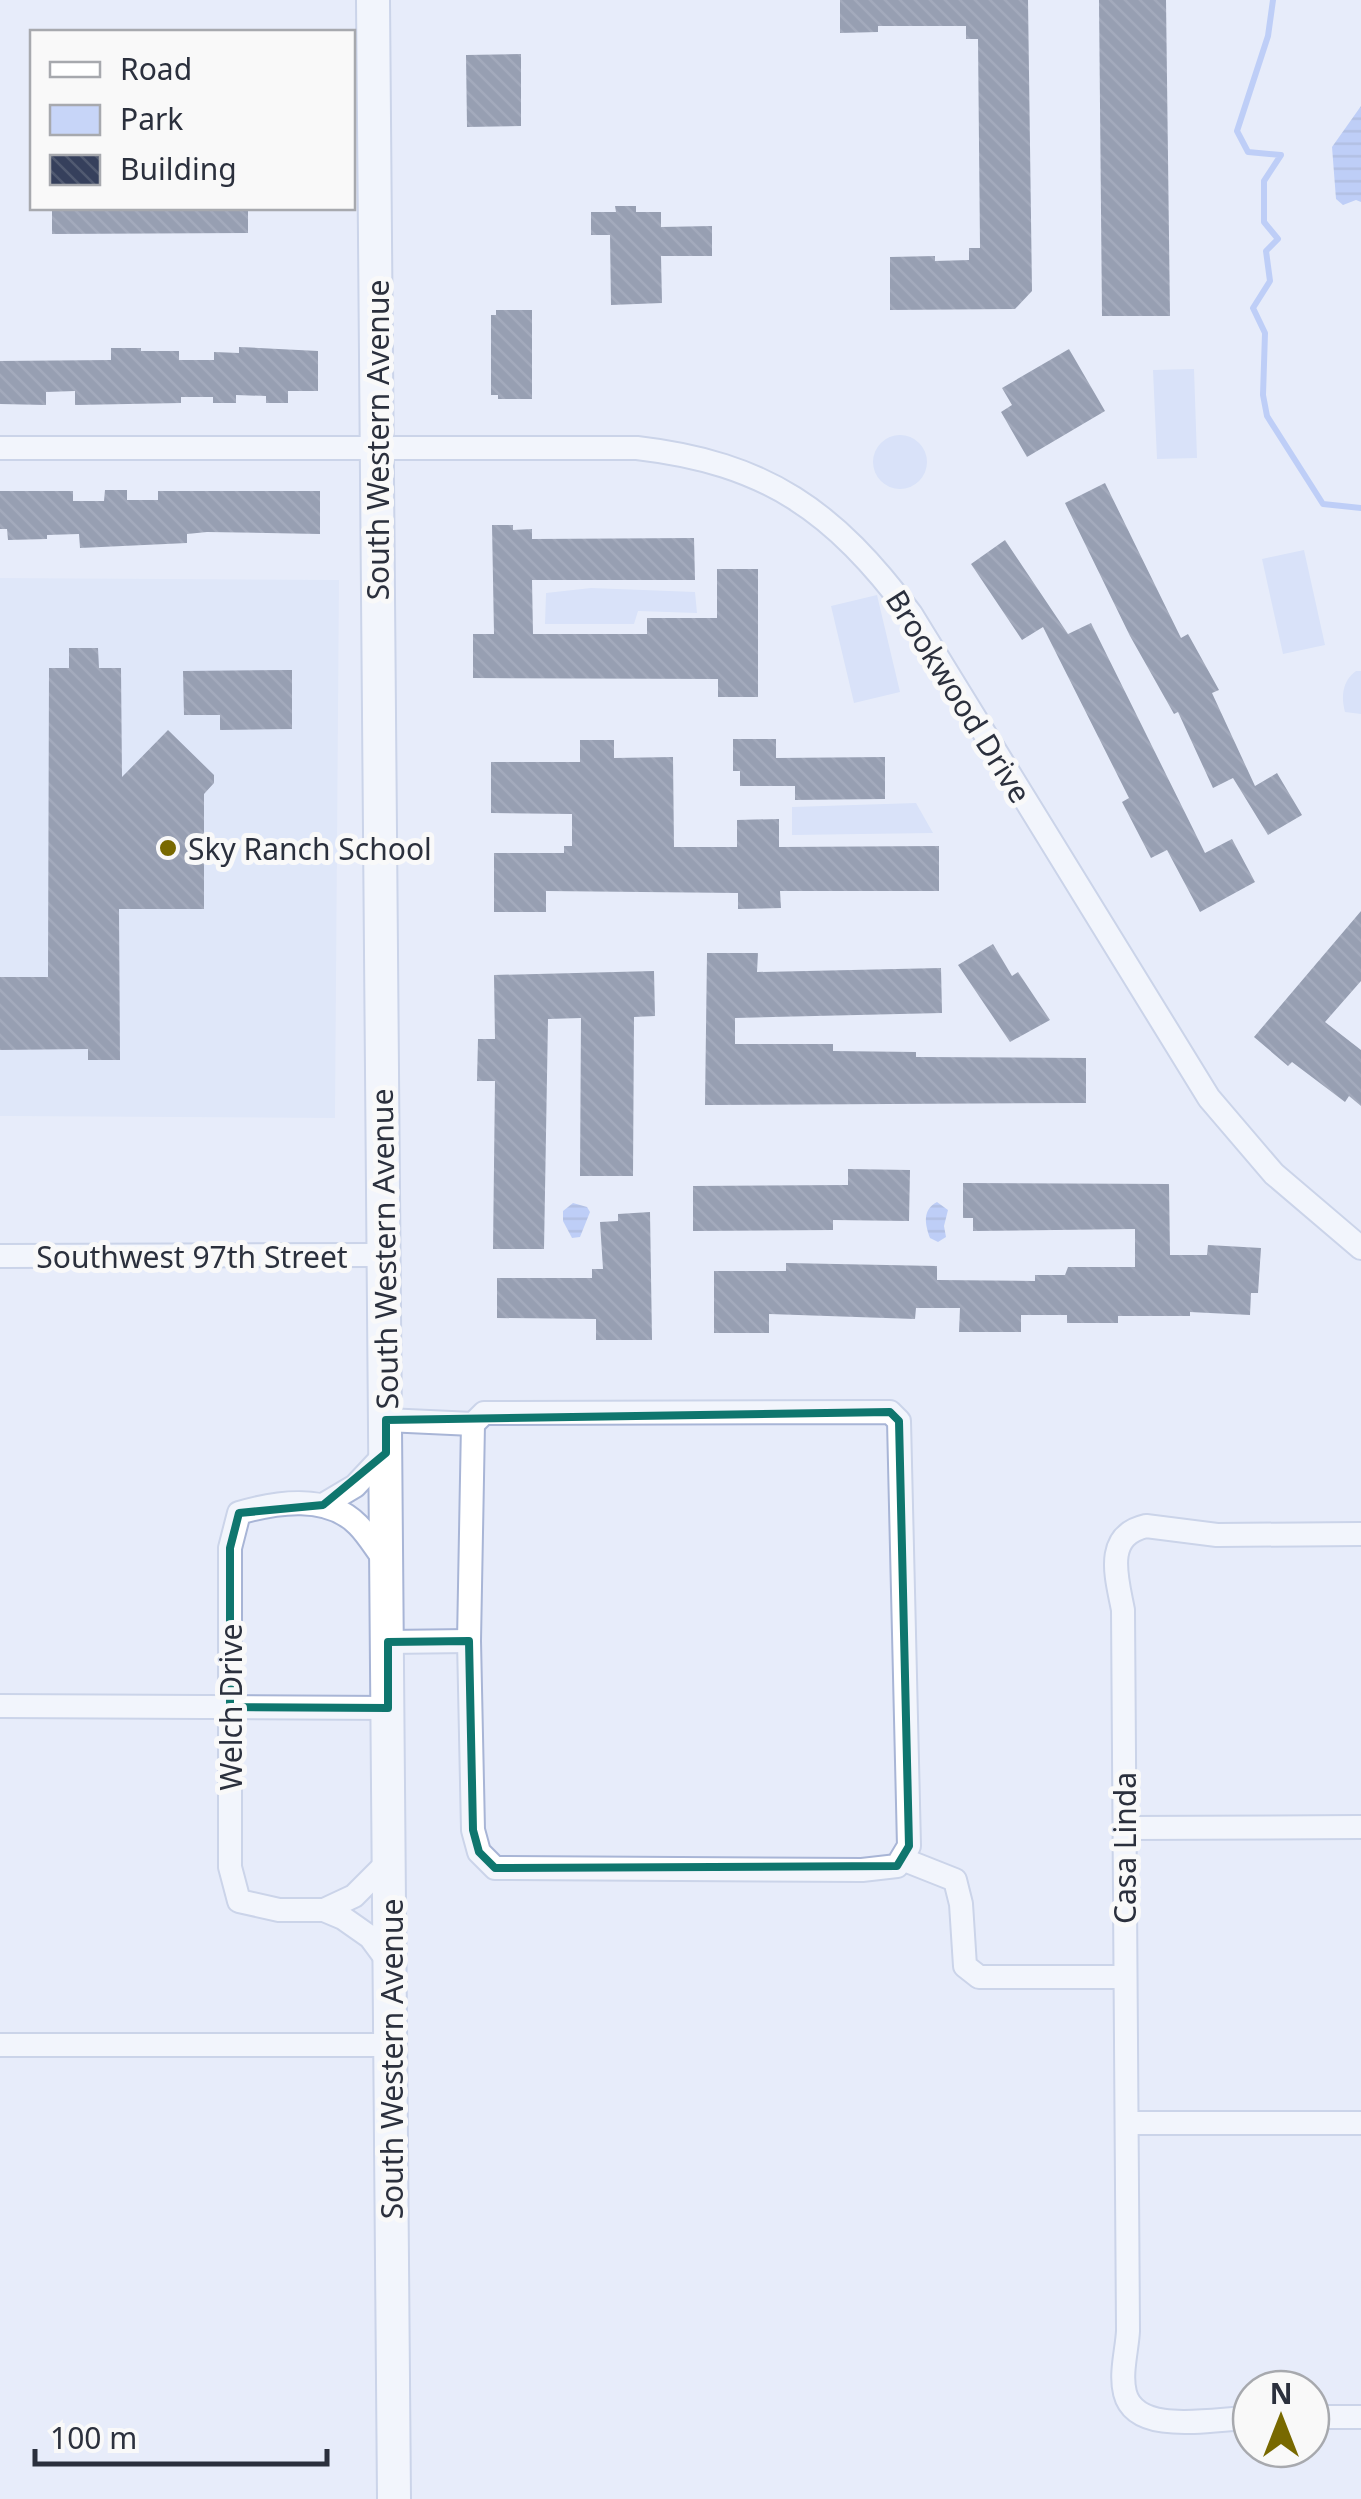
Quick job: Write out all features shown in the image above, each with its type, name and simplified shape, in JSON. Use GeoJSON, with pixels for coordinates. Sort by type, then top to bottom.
{"type":"FeatureCollection","features":[{"type":"Feature","properties":{"kind":"main road","name":"South Western Avenue"},"geometry":{"type":"LineString","coordinates":[[373,0],[394,2499]]}},
{"type":"Feature","properties":{"kind":"street","name":"Brookwood Drive"},"geometry":{"type":"LineString","coordinates":[[0,448],[594,446],[697,457],[775,487],[833,525],[857,546],[911,614],[1209,1098],[1274,1174],[1359,1243]]}},
{"type":"Feature","properties":{"kind":"street","name":"Southwest 97th Street"},"geometry":{"type":"LineString","coordinates":[[0,1256],[384,1255]]}},
{"type":"Feature","properties":{"kind":"street"},"geometry":{"type":"LineString","coordinates":[[890,1412],[899,1421],[909,1846],[897,1866],[862,1870],[495,1868],[478,1852],[473,1830],[469,1641],[473,1424],[484,1413],[890,1412]]}},
{"type":"Feature","properties":{"kind":"street"},"geometry":{"type":"LineString","coordinates":[[386,1420],[473,1424]]}},
{"type":"Feature","properties":{"kind":"street"},"geometry":{"type":"LineString","coordinates":[[323,1505],[355,1486],[386,1454]]}},
{"type":"Feature","properties":{"kind":"street","name":"Welch Drive"},"geometry":{"type":"LineString","coordinates":[[323,1505],[270,1504],[239,1512],[230,1548],[230,1867],[239,1901],[279,1910],[324,1910],[344,1918],[362,1930],[390,1964]]}},
{"type":"Feature","properties":{"kind":"street"},"geometry":{"type":"LineString","coordinates":[[323,1505],[358,1524],[387,1563]]}},
{"type":"Feature","properties":{"kind":"street","name":"Casa Linda"},"geometry":{"type":"LineString","coordinates":[[1231,2418],[1151,2420],[1133,2410],[1124,2386],[1128,2331],[1123,1610],[1115,1562],[1120,1542],[1136,1528],[1146,1526],[1216,1534],[1361,1534]]}},
{"type":"Feature","properties":{"kind":"street"},"geometry":{"type":"LineString","coordinates":[[388,1642],[469,1641]]}},
{"type":"Feature","properties":{"kind":"street"},"geometry":{"type":"LineString","coordinates":[[0,1706],[388,1708]]}},
{"type":"Feature","properties":{"kind":"street"},"geometry":{"type":"LineString","coordinates":[[1125,1828],[1361,1827]]}},
{"type":"Feature","properties":{"kind":"street"},"geometry":{"type":"LineString","coordinates":[[902,1859],[954,1880],[962,1904],[965,1966],[979,1977],[1124,1977]]}},
{"type":"Feature","properties":{"kind":"street"},"geometry":{"type":"LineString","coordinates":[[324,1910],[354,1896],[390,1861]]}},
{"type":"Feature","properties":{"kind":"street"},"geometry":{"type":"LineString","coordinates":[[0,2045],[391,2045]]}},
{"type":"Feature","properties":{"kind":"street"},"geometry":{"type":"LineString","coordinates":[[1127,2123],[1361,2123]]}},
{"type":"Feature","properties":{"kind":"street"},"geometry":{"type":"LineString","coordinates":[[1331,2418],[1361,2417]]}},
{"type":"Feature","properties":{"kind":"highlighted area"},"geometry":{"type":"Polygon","coordinates":[[[890,1412],[899,1421],[909,1846],[897,1866],[495,1868],[479,1852],[473,1830],[469,1641],[388,1642],[388,1708],[230,1707],[230,1548],[239,1513],[323,1505],[386,1453],[386,1420],[890,1412]]]}},
{"type":"Feature","properties":{"kind":"shaded area","name":"Sky Ranch School"},"geometry":{"type":"Polygon","coordinates":[[[0,578],[339,580],[335,1118],[0,1116],[0,578]]]}},
{"type":"Feature","properties":{"kind":"green space"},"geometry":{"type":"Polygon","coordinates":[[[1194,369],[1197,458],[1157,459],[1153,370],[1194,369]]]}},
{"type":"Feature","properties":{"kind":"green space"},"geometry":{"type":"Polygon","coordinates":[[[900,435],[919,443],[927,462],[919,481],[900,489],[881,481],[873,462],[881,443],[900,435]]]}},
{"type":"Feature","properties":{"kind":"green space"},"geometry":{"type":"Polygon","coordinates":[[[1304,550],[1325,645],[1283,654],[1262,559],[1304,550]]]}},
{"type":"Feature","properties":{"kind":"green space"},"geometry":{"type":"Polygon","coordinates":[[[591,588],[695,592],[697,613],[638,611],[634,624],[545,624],[546,593],[591,588]]]}},
{"type":"Feature","properties":{"kind":"green space"},"geometry":{"type":"Polygon","coordinates":[[[877,595],[900,692],[854,703],[831,606],[877,595]]]}},
{"type":"Feature","properties":{"kind":"green space"},"geometry":{"type":"Polygon","coordinates":[[[1356,671],[1361,671],[1361,714],[1345,712],[1343,701],[1345,684],[1356,671]]]}},
{"type":"Feature","properties":{"kind":"green space"},"geometry":{"type":"Polygon","coordinates":[[[916,803],[933,833],[792,835],[792,807],[916,803]]]}},
{"type":"Feature","properties":{"kind":"water"},"geometry":{"type":"Polygon","coordinates":[[[1361,106],[1361,202],[1343,205],[1336,199],[1332,147],[1361,106]]]}},
{"type":"Feature","properties":{"kind":"water"},"geometry":{"type":"Polygon","coordinates":[[[937,1202],[948,1210],[946,1237],[938,1242],[930,1238],[926,1223],[929,1209],[937,1202]]]}},
{"type":"Feature","properties":{"kind":"water"},"geometry":{"type":"Polygon","coordinates":[[[573,1203],[587,1207],[590,1212],[580,1237],[572,1238],[563,1221],[563,1211],[573,1203]]]}},
{"type":"Feature","properties":{"kind":"building"},"geometry":{"type":"Polygon","coordinates":[[[840,0],[1028,0],[1032,291],[1015,309],[890,310],[890,257],[969,260],[969,248],[980,248],[978,39],[966,39],[966,26],[878,26],[878,32],[840,33],[840,0]]]}},
{"type":"Feature","properties":{"kind":"building"},"geometry":{"type":"Polygon","coordinates":[[[1099,0],[1166,0],[1170,316],[1102,316],[1099,0]]]}},
{"type":"Feature","properties":{"kind":"building"},"geometry":{"type":"Polygon","coordinates":[[[521,54],[521,126],[467,127],[466,55],[521,54]]]}},
{"type":"Feature","properties":{"kind":"building"},"geometry":{"type":"Polygon","coordinates":[[[615,206],[636,206],[636,212],[661,212],[661,227],[712,226],[712,256],[661,256],[662,303],[611,305],[610,235],[591,235],[591,212],[616,212],[615,206]]]}},
{"type":"Feature","properties":{"kind":"building"},"geometry":{"type":"Polygon","coordinates":[[[52,210],[248,210],[248,233],[52,234],[52,210]]]}},
{"type":"Feature","properties":{"kind":"building"},"geometry":{"type":"Polygon","coordinates":[[[496,310],[532,310],[532,399],[498,399],[498,395],[491,395],[491,315],[496,315],[496,310]]]}},
{"type":"Feature","properties":{"kind":"building"},"geometry":{"type":"Polygon","coordinates":[[[239,347],[318,351],[318,391],[288,391],[288,403],[266,403],[266,396],[236,395],[236,403],[213,403],[213,397],[181,397],[181,403],[75,405],[75,391],[46,392],[46,405],[0,404],[0,361],[111,360],[111,348],[179,351],[179,360],[214,360],[214,352],[239,353],[239,347]]]}},
{"type":"Feature","properties":{"kind":"building"},"geometry":{"type":"Polygon","coordinates":[[[1069,349],[1105,411],[1027,457],[1001,412],[1012,405],[1002,388],[1069,349]]]}},
{"type":"Feature","properties":{"kind":"building"},"geometry":{"type":"Polygon","coordinates":[[[1105,483],[1181,638],[1188,634],[1219,690],[1212,693],[1255,786],[1277,773],[1302,815],[1268,835],[1233,778],[1213,788],[1178,712],[1174,714],[1130,636],[1065,503],[1105,483]]]}},
{"type":"Feature","properties":{"kind":"building"},"geometry":{"type":"Polygon","coordinates":[[[105,490],[127,490],[127,500],[158,500],[158,491],[320,491],[320,534],[207,532],[187,534],[187,543],[80,548],[79,534],[8,540],[7,529],[0,529],[0,491],[73,491],[73,501],[104,501],[105,490]]]}},
{"type":"Feature","properties":{"kind":"building"},"geometry":{"type":"Polygon","coordinates":[[[492,525],[532,529],[532,539],[694,538],[695,580],[532,580],[533,634],[647,634],[647,618],[717,618],[717,569],[758,569],[758,697],[718,697],[718,679],[473,678],[473,634],[494,634],[492,525]]]}},
{"type":"Feature","properties":{"kind":"building"},"geometry":{"type":"Polygon","coordinates":[[[1005,540],[1068,634],[1091,623],[1205,853],[1232,839],[1255,882],[1200,912],[1167,850],[1151,858],[1122,802],[1129,798],[1043,627],[1022,640],[971,564],[1005,540]]]}},
{"type":"Feature","properties":{"kind":"building"},"geometry":{"type":"Polygon","coordinates":[[[69,648],[98,648],[99,668],[121,668],[122,777],[168,730],[214,775],[214,783],[204,794],[204,909],[119,909],[120,1060],[88,1060],[88,1049],[0,1050],[0,977],[48,977],[49,668],[69,668],[69,648]]]}},
{"type":"Feature","properties":{"kind":"building"},"geometry":{"type":"Polygon","coordinates":[[[292,670],[292,729],[220,730],[220,715],[184,715],[183,671],[292,670]]]}},
{"type":"Feature","properties":{"kind":"building"},"geometry":{"type":"Polygon","coordinates":[[[733,739],[776,739],[776,758],[885,757],[885,799],[795,800],[795,786],[740,786],[740,771],[733,771],[733,739]]]}},
{"type":"Feature","properties":{"kind":"building"},"geometry":{"type":"Polygon","coordinates":[[[580,740],[614,740],[614,758],[673,757],[674,847],[737,847],[737,820],[779,819],[779,847],[939,846],[939,891],[780,891],[781,908],[738,909],[738,893],[546,891],[546,912],[494,912],[494,853],[564,853],[564,846],[572,846],[572,814],[491,813],[491,762],[580,762],[580,740]]]}},
{"type":"Feature","properties":{"kind":"building"},"geometry":{"type":"Polygon","coordinates":[[[1361,911],[1361,981],[1325,1022],[1361,1050],[1361,1106],[1349,1096],[1345,1102],[1292,1062],[1288,1066],[1254,1037],[1361,911]]]}},
{"type":"Feature","properties":{"kind":"building"},"geometry":{"type":"Polygon","coordinates":[[[993,944],[1012,976],[1018,972],[1050,1020],[1010,1042],[958,965],[993,944]]]}},
{"type":"Feature","properties":{"kind":"building"},"geometry":{"type":"Polygon","coordinates":[[[707,953],[758,953],[757,972],[941,968],[942,1013],[735,1018],[735,1044],[833,1044],[833,1051],[916,1052],[916,1057],[1086,1058],[1086,1103],[705,1105],[707,953]]]}},
{"type":"Feature","properties":{"kind":"building"},"geometry":{"type":"Polygon","coordinates":[[[654,971],[655,1016],[634,1017],[633,1176],[580,1176],[581,1018],[548,1019],[544,1249],[493,1249],[495,1081],[477,1081],[478,1039],[495,1039],[494,975],[654,971]]]}},
{"type":"Feature","properties":{"kind":"building"},"geometry":{"type":"Polygon","coordinates":[[[848,1169],[910,1170],[909,1221],[833,1220],[833,1230],[693,1231],[693,1186],[848,1185],[848,1169]]]}},
{"type":"Feature","properties":{"kind":"building"},"geometry":{"type":"Polygon","coordinates":[[[963,1183],[1169,1184],[1170,1255],[1207,1255],[1208,1245],[1261,1248],[1258,1293],[1251,1293],[1250,1315],[1190,1312],[1190,1316],[1118,1316],[1118,1323],[1067,1323],[1067,1315],[1021,1315],[1021,1332],[959,1332],[960,1308],[916,1308],[915,1319],[769,1314],[769,1333],[714,1333],[714,1271],[786,1271],[786,1263],[937,1266],[937,1280],[1035,1281],[1035,1275],[1065,1275],[1068,1267],[1135,1267],[1135,1229],[973,1231],[973,1218],[963,1218],[963,1183]]]}},
{"type":"Feature","properties":{"kind":"building"},"geometry":{"type":"Polygon","coordinates":[[[650,1212],[652,1340],[596,1340],[596,1319],[497,1318],[497,1278],[592,1278],[592,1269],[603,1269],[600,1222],[618,1221],[618,1214],[650,1212]]]}},
{"type":"Feature","properties":{"kind":"waterway"},"geometry":{"type":"LineString","coordinates":[[1273,0],[1268,36],[1237,131],[1248,152],[1281,155],[1264,181],[1264,222],[1278,239],[1266,251],[1270,281],[1253,308],[1265,333],[1263,395],[1267,416],[1323,504],[1361,508]]}},
{"type":"Feature","properties":{"kind":"place","name":"Sky Ranch School"},"geometry":{"type":"Point","coordinates":[168,848]}}]}
